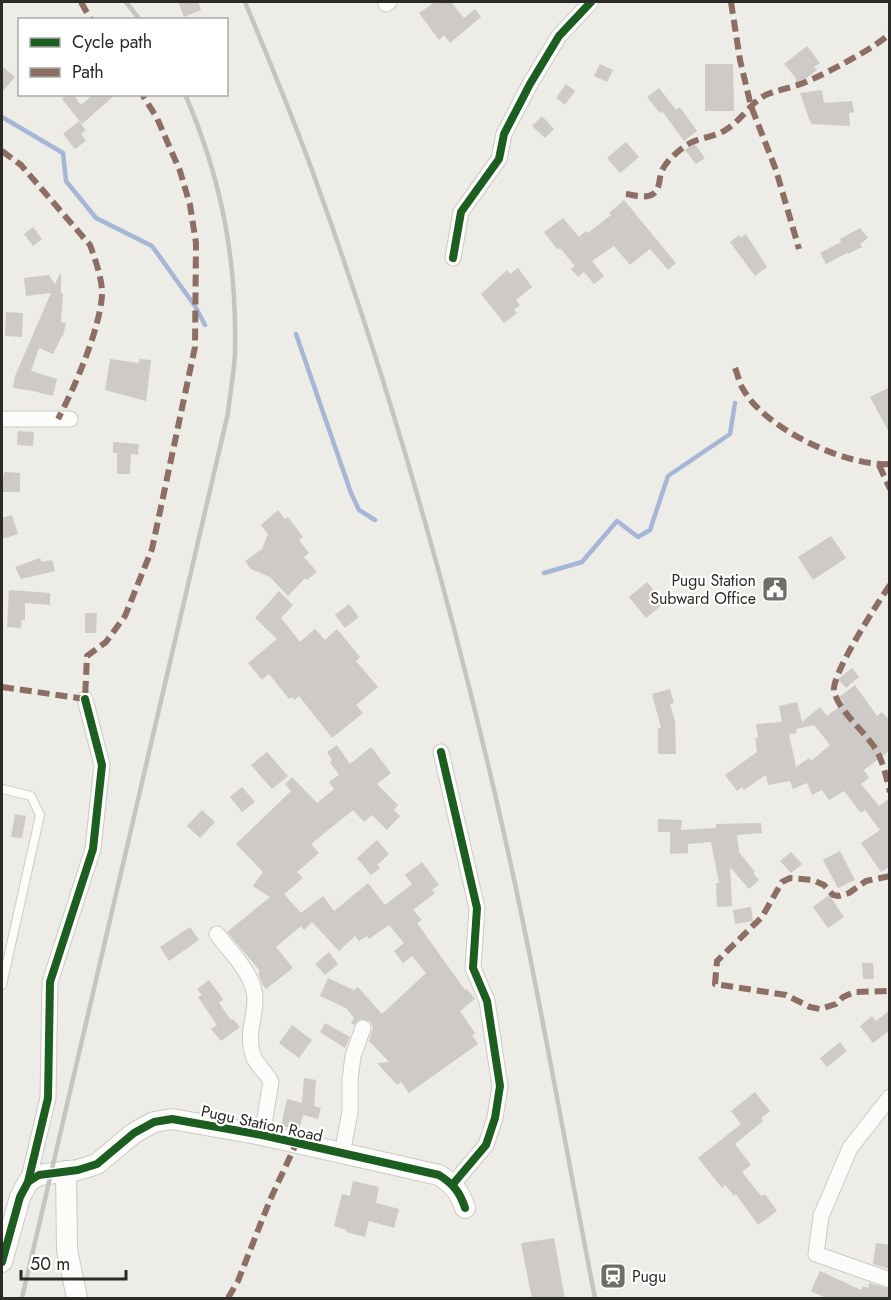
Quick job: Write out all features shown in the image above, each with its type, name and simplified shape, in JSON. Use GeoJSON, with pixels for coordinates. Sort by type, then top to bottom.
{"type":"FeatureCollection","features":[{"type":"Feature","properties":{"kind":"street"},"geometry":{"type":"LineString","coordinates":[[453,258],[460,212],[499,159],[504,134],[559,36],[591,2]]}},
{"type":"Feature","properties":{"kind":"street"},"geometry":{"type":"LineString","coordinates":[[2,419],[70,419]]}},
{"type":"Feature","properties":{"kind":"street"},"geometry":{"type":"LineString","coordinates":[[2,1262],[20,1197],[28,1182],[48,1098],[50,982],[93,849],[102,765],[85,699]]}},
{"type":"Feature","properties":{"kind":"street"},"geometry":{"type":"LineString","coordinates":[[441,752],[477,908],[473,968],[487,1002],[500,1086],[495,1118],[486,1145],[453,1184],[465,1208]]}},
{"type":"Feature","properties":{"kind":"street"},"geometry":{"type":"LineString","coordinates":[[217,934],[248,975],[253,987],[255,997],[249,1039],[253,1057],[271,1082],[262,1135]]}},
{"type":"Feature","properties":{"kind":"street"},"geometry":{"type":"LineString","coordinates":[[342,1154],[350,1112],[352,1056],[363,1028]]}},
{"type":"Feature","properties":{"kind":"street"},"geometry":{"type":"LineString","coordinates":[[890,1097],[850,1148],[821,1216],[816,1254],[890,1280]]}},
{"type":"Feature","properties":{"kind":"street","name":"Pugu Station Road"},"geometry":{"type":"LineString","coordinates":[[28,1182],[39,1175],[78,1170],[97,1164],[134,1133],[154,1122],[172,1119],[262,1135],[439,1175],[453,1184]]}},
{"type":"Feature","properties":{"kind":"street"},"geometry":{"type":"LineString","coordinates":[[66,1171],[67,1250],[77,1299]]}},
{"type":"Feature","properties":{"kind":"lane"},"geometry":{"type":"LineString","coordinates":[[2,789],[31,796],[40,815],[2,985]]}},
{"type":"Feature","properties":{"kind":"building"},"geometry":{"type":"Polygon","coordinates":[[[178,2],[198,2],[201,10],[184,17],[178,2]]]}},
{"type":"Feature","properties":{"kind":"building"},"geometry":{"type":"Polygon","coordinates":[[[435,2],[451,2],[464,18],[475,9],[481,17],[450,43],[444,35],[439,40],[419,13],[435,2]]]}},
{"type":"Feature","properties":{"kind":"building"},"geometry":{"type":"Polygon","coordinates":[[[807,46],[820,63],[814,67],[817,70],[797,85],[795,77],[784,64],[807,46]]]}},
{"type":"Feature","properties":{"kind":"building"},"geometry":{"type":"Polygon","coordinates":[[[600,64],[613,70],[607,82],[594,76],[600,64]]]}},
{"type":"Feature","properties":{"kind":"building"},"geometry":{"type":"Polygon","coordinates":[[[705,64],[733,64],[734,111],[705,111],[705,64]]]}},
{"type":"Feature","properties":{"kind":"building"},"geometry":{"type":"Polygon","coordinates":[[[2,66],[15,77],[2,92],[2,66]]]}},
{"type":"Feature","properties":{"kind":"building"},"geometry":{"type":"Polygon","coordinates":[[[566,84],[575,91],[565,105],[556,98],[566,84]]]}},
{"type":"Feature","properties":{"kind":"building"},"geometry":{"type":"Polygon","coordinates":[[[659,88],[676,110],[680,107],[697,131],[684,141],[662,111],[660,113],[647,97],[659,88]]]}},
{"type":"Feature","properties":{"kind":"building"},"geometry":{"type":"Polygon","coordinates":[[[822,90],[824,103],[852,101],[854,112],[849,113],[850,126],[811,124],[800,93],[822,90]]]}},
{"type":"Feature","properties":{"kind":"building"},"geometry":{"type":"Polygon","coordinates":[[[66,96],[74,96],[81,105],[92,96],[114,96],[82,124],[62,99],[66,96]]]}},
{"type":"Feature","properties":{"kind":"building"},"geometry":{"type":"Polygon","coordinates":[[[542,116],[554,129],[545,138],[532,126],[542,116]]]}},
{"type":"Feature","properties":{"kind":"building"},"geometry":{"type":"Polygon","coordinates":[[[79,121],[86,130],[81,134],[86,141],[75,149],[63,134],[79,121]]]}},
{"type":"Feature","properties":{"kind":"building"},"geometry":{"type":"Polygon","coordinates":[[[626,142],[639,157],[620,173],[607,158],[626,142]]]}},
{"type":"Feature","properties":{"kind":"building"},"geometry":{"type":"Polygon","coordinates":[[[694,143],[705,158],[696,164],[685,150],[694,143]]]}},
{"type":"Feature","properties":{"kind":"building"},"geometry":{"type":"Polygon","coordinates":[[[624,200],[676,263],[668,270],[650,249],[630,265],[614,246],[592,261],[604,276],[594,284],[584,272],[578,277],[571,269],[575,266],[544,232],[563,218],[579,237],[586,231],[588,233],[611,215],[609,213],[624,200]]]}},
{"type":"Feature","properties":{"kind":"building"},"geometry":{"type":"Polygon","coordinates":[[[33,227],[42,239],[33,246],[24,234],[33,227]]]}},
{"type":"Feature","properties":{"kind":"building"},"geometry":{"type":"Polygon","coordinates":[[[860,228],[868,238],[860,244],[862,247],[826,264],[820,253],[841,242],[840,239],[860,228]]]}},
{"type":"Feature","properties":{"kind":"building"},"geometry":{"type":"Polygon","coordinates":[[[746,234],[767,267],[755,276],[730,242],[739,235],[741,238],[746,234]]]}},
{"type":"Feature","properties":{"kind":"building"},"geometry":{"type":"Polygon","coordinates":[[[518,268],[532,287],[516,300],[520,305],[514,310],[517,313],[504,323],[481,294],[507,270],[510,274],[518,268]]]}},
{"type":"Feature","properties":{"kind":"building"},"geometry":{"type":"Polygon","coordinates":[[[61,272],[61,293],[63,294],[61,322],[66,323],[63,336],[53,354],[39,348],[31,371],[57,379],[53,396],[13,388],[15,376],[51,293],[26,296],[24,278],[49,275],[55,284],[61,272]]]}},
{"type":"Feature","properties":{"kind":"building"},"geometry":{"type":"Polygon","coordinates":[[[6,312],[23,313],[22,337],[5,336],[6,312]]]}},
{"type":"Feature","properties":{"kind":"building"},"geometry":{"type":"Polygon","coordinates":[[[110,359],[139,363],[139,359],[151,360],[146,401],[105,390],[110,359]]]}},
{"type":"Feature","properties":{"kind":"building"},"geometry":{"type":"Polygon","coordinates":[[[890,387],[890,434],[870,397],[890,387]]]}},
{"type":"Feature","properties":{"kind":"building"},"geometry":{"type":"Polygon","coordinates":[[[18,431],[34,432],[33,446],[17,445],[18,431]]]}},
{"type":"Feature","properties":{"kind":"building"},"geometry":{"type":"Polygon","coordinates":[[[113,442],[139,444],[138,455],[131,454],[130,474],[117,474],[117,453],[113,453],[113,442]]]}},
{"type":"Feature","properties":{"kind":"building"},"geometry":{"type":"Polygon","coordinates":[[[4,472],[20,473],[20,492],[2,492],[4,472]]]}},
{"type":"Feature","properties":{"kind":"building"},"geometry":{"type":"Polygon","coordinates":[[[278,510],[285,519],[288,517],[303,537],[299,540],[309,553],[304,557],[317,572],[307,580],[305,578],[288,596],[270,577],[251,569],[245,561],[262,549],[268,534],[261,525],[278,510]]]}},
{"type":"Feature","properties":{"kind":"building"},"geometry":{"type":"Polygon","coordinates":[[[12,515],[18,534],[2,539],[2,518],[12,515]]]}},
{"type":"Feature","properties":{"kind":"building"},"geometry":{"type":"Polygon","coordinates":[[[831,536],[846,558],[813,580],[798,557],[831,536]]]}},
{"type":"Feature","properties":{"kind":"building"},"geometry":{"type":"Polygon","coordinates":[[[40,558],[42,562],[52,560],[55,571],[21,579],[15,567],[40,558]]]}},
{"type":"Feature","properties":{"kind":"building","name":"Pugu Station Subward Office"},"geometry":{"type":"Polygon","coordinates":[[[775,580],[784,592],[775,598],[766,586],[775,580]]]}},
{"type":"Feature","properties":{"kind":"building"},"geometry":{"type":"Polygon","coordinates":[[[647,582],[664,603],[646,618],[629,597],[647,582]]]}},
{"type":"Feature","properties":{"kind":"building"},"geometry":{"type":"Polygon","coordinates":[[[9,590],[50,593],[50,605],[25,603],[25,620],[22,620],[21,628],[7,627],[9,590]]]}},
{"type":"Feature","properties":{"kind":"building"},"geometry":{"type":"Polygon","coordinates":[[[279,591],[293,605],[281,618],[300,642],[315,629],[325,640],[337,629],[360,657],[356,661],[378,687],[356,705],[363,713],[332,738],[299,696],[294,700],[292,697],[289,699],[269,674],[262,680],[248,663],[277,639],[255,618],[279,591]]]}},
{"type":"Feature","properties":{"kind":"building"},"geometry":{"type":"Polygon","coordinates":[[[349,604],[359,617],[345,628],[335,615],[349,604]]]}},
{"type":"Feature","properties":{"kind":"building"},"geometry":{"type":"Polygon","coordinates":[[[85,613],[97,613],[96,633],[85,633],[85,613]]]}},
{"type":"Feature","properties":{"kind":"building"},"geometry":{"type":"Polygon","coordinates":[[[852,668],[859,677],[846,688],[838,679],[852,668]]]}},
{"type":"Feature","properties":{"kind":"building"},"geometry":{"type":"Polygon","coordinates":[[[855,685],[877,716],[882,712],[890,721],[890,750],[864,770],[869,778],[861,784],[879,806],[890,798],[890,866],[881,872],[861,843],[880,830],[865,810],[861,813],[844,791],[829,800],[822,790],[812,795],[807,783],[793,789],[790,781],[768,785],[766,775],[744,790],[742,787],[737,791],[725,775],[757,752],[756,724],[782,722],[779,706],[797,702],[802,722],[820,707],[827,716],[844,703],[839,697],[855,685]],[[814,725],[796,729],[797,733],[789,734],[796,767],[809,758],[811,761],[830,745],[814,725]]]}},
{"type":"Feature","properties":{"kind":"building"},"geometry":{"type":"Polygon","coordinates":[[[670,689],[674,703],[670,704],[675,721],[676,754],[658,754],[658,728],[661,728],[652,694],[670,689]]]}},
{"type":"Feature","properties":{"kind":"building"},"geometry":{"type":"Polygon","coordinates":[[[337,745],[350,764],[371,747],[391,773],[377,784],[398,805],[394,810],[400,816],[387,830],[372,815],[364,822],[353,810],[311,844],[319,853],[297,872],[303,878],[284,894],[301,913],[323,896],[334,911],[368,883],[385,905],[412,884],[405,875],[422,862],[439,885],[432,890],[435,893],[413,910],[422,920],[417,923],[465,990],[467,989],[475,999],[460,1011],[475,1033],[472,1035],[478,1044],[409,1093],[401,1082],[397,1085],[377,1063],[389,1062],[369,1041],[373,1027],[370,1021],[361,1019],[354,1025],[351,1023],[354,1018],[346,1008],[320,996],[328,978],[354,990],[358,987],[382,1014],[426,973],[412,956],[403,963],[394,951],[404,943],[389,925],[369,939],[367,936],[359,941],[355,936],[339,951],[312,922],[304,930],[301,926],[276,947],[293,968],[266,989],[258,972],[260,971],[227,932],[270,897],[253,886],[263,872],[236,844],[291,791],[285,784],[292,777],[317,803],[334,789],[329,782],[339,775],[330,762],[332,760],[327,752],[337,745]]]}},
{"type":"Feature","properties":{"kind":"building"},"geometry":{"type":"Polygon","coordinates":[[[267,752],[288,776],[272,789],[251,765],[267,752]]]}},
{"type":"Feature","properties":{"kind":"building"},"geometry":{"type":"Polygon","coordinates":[[[242,787],[255,802],[242,812],[230,797],[242,787]]]}},
{"type":"Feature","properties":{"kind":"building"},"geometry":{"type":"Polygon","coordinates":[[[202,810],[215,822],[200,838],[187,826],[202,810]]]}},
{"type":"Feature","properties":{"kind":"building"},"geometry":{"type":"Polygon","coordinates":[[[15,814],[26,816],[22,838],[11,837],[15,814]]]}},
{"type":"Feature","properties":{"kind":"building"},"geometry":{"type":"Polygon","coordinates":[[[658,819],[682,820],[681,830],[716,828],[716,824],[761,823],[762,833],[737,835],[739,852],[759,880],[749,889],[730,867],[732,906],[717,907],[716,883],[719,883],[711,842],[688,844],[688,853],[670,854],[670,832],[658,832],[658,819]]]}},
{"type":"Feature","properties":{"kind":"building"},"geometry":{"type":"Polygon","coordinates":[[[377,840],[389,854],[377,865],[380,868],[371,875],[357,858],[377,840]]]}},
{"type":"Feature","properties":{"kind":"building"},"geometry":{"type":"Polygon","coordinates":[[[840,851],[855,880],[838,888],[823,860],[840,851]]]}},
{"type":"Feature","properties":{"kind":"building"},"geometry":{"type":"Polygon","coordinates":[[[791,852],[802,864],[791,873],[780,861],[791,852]]]}},
{"type":"Feature","properties":{"kind":"building"},"geometry":{"type":"Polygon","coordinates":[[[829,895],[844,917],[828,928],[813,907],[829,895]]]}},
{"type":"Feature","properties":{"kind":"building"},"geometry":{"type":"Polygon","coordinates":[[[751,907],[753,921],[735,924],[733,910],[751,907]]]}},
{"type":"Feature","properties":{"kind":"building"},"geometry":{"type":"Polygon","coordinates":[[[190,927],[199,940],[169,961],[160,947],[190,927]]]}},
{"type":"Feature","properties":{"kind":"building"},"geometry":{"type":"Polygon","coordinates":[[[329,952],[338,964],[325,975],[315,964],[329,952]]]}},
{"type":"Feature","properties":{"kind":"building"},"geometry":{"type":"Polygon","coordinates":[[[862,963],[873,963],[874,979],[863,979],[862,963]]]}},
{"type":"Feature","properties":{"kind":"building"},"geometry":{"type":"Polygon","coordinates":[[[209,980],[223,999],[219,1003],[231,1020],[233,1019],[240,1027],[221,1041],[211,1029],[217,1025],[198,997],[202,995],[197,989],[209,980]]]}},
{"type":"Feature","properties":{"kind":"building"},"geometry":{"type":"Polygon","coordinates":[[[890,1010],[890,1030],[873,1043],[860,1026],[872,1016],[876,1021],[890,1010]]]}},
{"type":"Feature","properties":{"kind":"building"},"geometry":{"type":"Polygon","coordinates":[[[325,1023],[350,1037],[345,1048],[320,1032],[325,1023]]]}},
{"type":"Feature","properties":{"kind":"building"},"geometry":{"type":"Polygon","coordinates":[[[292,1025],[312,1040],[299,1058],[279,1043],[292,1025]]]}},
{"type":"Feature","properties":{"kind":"building"},"geometry":{"type":"Polygon","coordinates":[[[840,1042],[847,1051],[827,1067],[820,1058],[840,1042]]]}},
{"type":"Feature","properties":{"kind":"building"},"geometry":{"type":"Polygon","coordinates":[[[304,1078],[316,1080],[314,1106],[321,1108],[318,1119],[303,1115],[299,1130],[281,1126],[287,1099],[302,1103],[304,1078]]]}},
{"type":"Feature","properties":{"kind":"building"},"geometry":{"type":"Polygon","coordinates":[[[755,1092],[770,1111],[761,1118],[763,1121],[735,1144],[751,1165],[742,1172],[761,1196],[765,1194],[777,1211],[758,1225],[736,1194],[734,1196],[725,1185],[722,1188],[698,1158],[741,1124],[731,1111],[755,1092]]]}},
{"type":"Feature","properties":{"kind":"building"},"geometry":{"type":"Polygon","coordinates":[[[353,1181],[379,1187],[376,1203],[399,1209],[394,1228],[369,1221],[365,1237],[334,1226],[342,1194],[350,1196],[353,1181]]]}},
{"type":"Feature","properties":{"kind":"building"},"geometry":{"type":"Polygon","coordinates":[[[554,1238],[565,1299],[532,1299],[521,1243],[554,1238]]]}},
{"type":"Feature","properties":{"kind":"building"},"geometry":{"type":"Polygon","coordinates":[[[876,1243],[890,1245],[890,1269],[873,1264],[876,1243]]]}},
{"type":"Feature","properties":{"kind":"building"},"geometry":{"type":"Polygon","coordinates":[[[820,1271],[861,1290],[863,1286],[869,1288],[869,1283],[890,1289],[890,1299],[828,1299],[811,1291],[820,1271]]]}},
{"type":"Feature","properties":{"kind":"waterway"},"geometry":{"type":"LineString","coordinates":[[2,117],[63,153],[66,181],[96,218],[152,246],[195,306],[205,325]]}},
{"type":"Feature","properties":{"kind":"waterway"},"geometry":{"type":"LineString","coordinates":[[296,334],[351,493],[359,510],[375,520]]}},
{"type":"Feature","properties":{"kind":"waterway"},"geometry":{"type":"LineString","coordinates":[[544,573],[582,562],[617,521],[638,537],[650,530],[668,476],[730,434],[735,403]]}},
{"type":"Feature","properties":{"kind":"railway"},"geometry":{"type":"LineString","coordinates":[[126,2],[138,18]]}},
{"type":"Feature","properties":{"kind":"railway"},"geometry":{"type":"LineString","coordinates":[[245,2],[300,138],[343,259],[392,411],[437,563],[477,717],[509,857],[595,1298]]}},
{"type":"Feature","properties":{"kind":"railway"},"geometry":{"type":"LineString","coordinates":[[22,1298],[228,413],[235,353],[230,253],[218,189],[186,96]]}},
{"type":"Feature","properties":{"kind":"marked path"},"geometry":{"type":"LineString","coordinates":[[81,2],[90,18]]}},
{"type":"Feature","properties":{"kind":"marked path"},"geometry":{"type":"LineString","coordinates":[[731,2],[740,60],[751,106],[776,170],[799,249]]}},
{"type":"Feature","properties":{"kind":"marked path"},"geometry":{"type":"LineString","coordinates":[[626,194],[644,196],[653,194],[658,187],[665,165],[685,146],[727,129],[762,97],[803,83],[826,72],[864,52],[890,33]]}},
{"type":"Feature","properties":{"kind":"marked path"},"geometry":{"type":"LineString","coordinates":[[2,687],[85,699],[87,656],[106,642],[125,616],[152,549],[195,347],[196,243],[190,205],[180,171],[157,118],[143,96]]}},
{"type":"Feature","properties":{"kind":"marked path"},"geometry":{"type":"LineString","coordinates":[[2,151],[21,165],[90,245],[100,277],[102,295],[97,324],[78,376],[58,419]]}},
{"type":"Feature","properties":{"kind":"marked path"},"geometry":{"type":"LineString","coordinates":[[735,368],[742,387],[754,404],[787,431],[830,452],[851,459],[890,464]]}},
{"type":"Feature","properties":{"kind":"marked path"},"geometry":{"type":"LineString","coordinates":[[879,465],[890,489]]}},
{"type":"Feature","properties":{"kind":"marked path"},"geometry":{"type":"LineString","coordinates":[[890,585],[847,655],[834,691],[841,706],[878,753],[890,792]]}},
{"type":"Feature","properties":{"kind":"marked path"},"geometry":{"type":"LineString","coordinates":[[890,876],[866,881],[849,893],[839,896],[833,895],[824,885],[813,880],[790,878],[782,882],[762,917],[717,961],[715,984],[786,995],[810,1007],[820,1009],[836,1004],[843,997],[854,992],[890,991]]}},
{"type":"Feature","properties":{"kind":"marked path"},"geometry":{"type":"LineString","coordinates":[[228,1298],[238,1281],[270,1200],[296,1144]]}},
{"type":"Feature","properties":{"kind":"cycle path"},"geometry":{"type":"LineString","coordinates":[[453,258],[461,212],[499,159],[504,134],[559,36],[591,2]]}},
{"type":"Feature","properties":{"kind":"cycle path"},"geometry":{"type":"LineString","coordinates":[[28,1182],[48,1098],[50,982],[93,849],[102,765],[85,699]]}},
{"type":"Feature","properties":{"kind":"cycle path"},"geometry":{"type":"LineString","coordinates":[[441,752],[477,908],[473,968],[487,1001],[500,1086],[495,1118],[486,1145],[453,1184]]}},
{"type":"Feature","properties":{"kind":"cycle path"},"geometry":{"type":"LineString","coordinates":[[2,1262],[20,1197],[28,1182],[39,1175],[78,1170],[97,1164],[134,1133],[154,1122],[172,1119],[262,1135],[439,1175],[455,1189],[465,1208]]}},
{"type":"Feature","properties":{"kind":"place","name":"Pugu Station Subward Office"},"geometry":{"type":"Point","coordinates":[775,589]}},
{"type":"Feature","properties":{"kind":"place","name":"Pugu"},"geometry":{"type":"Point","coordinates":[613,1276]}}]}
